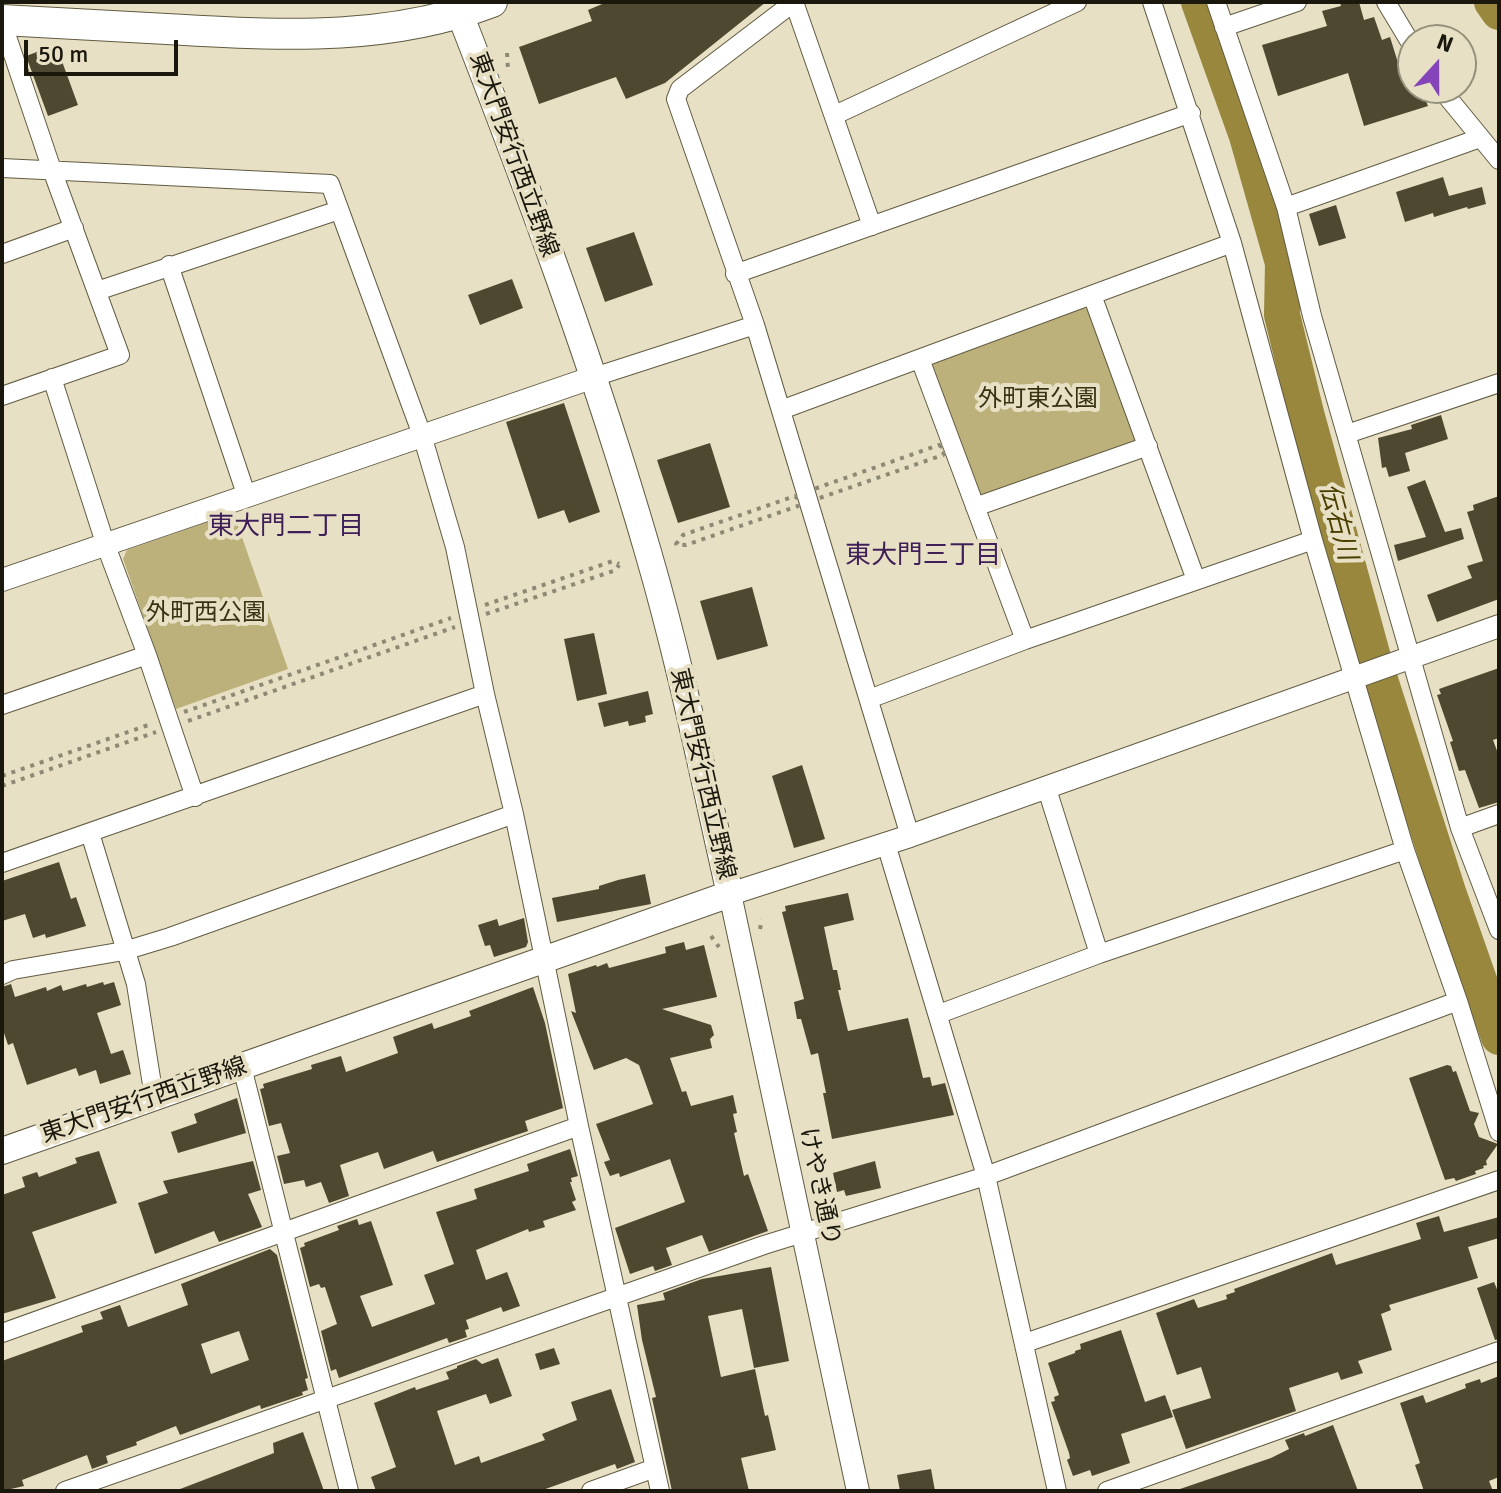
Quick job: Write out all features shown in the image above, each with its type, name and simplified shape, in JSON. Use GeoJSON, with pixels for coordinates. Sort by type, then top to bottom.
{"type":"FeatureCollection","features":[{"type":"Feature","properties":{"kind":"highway"},"geometry":{"type":"LineString","coordinates":[[2,21],[276,35],[356,33],[411,26],[456,6],[492,2]]}},
{"type":"Feature","properties":{"kind":"main road","name":"東大門安行西立野線"},"geometry":{"type":"LineString","coordinates":[[2,1151],[730,894],[649,553],[594,377],[533,203],[456,6]]}},
{"type":"Feature","properties":{"kind":"street"},"geometry":{"type":"LineString","coordinates":[[872,226],[794,2],[680,89],[676,99],[755,325],[910,836]]}},
{"type":"Feature","properties":{"kind":"street"},"geometry":{"type":"LineString","coordinates":[[835,115],[1077,2]]}},
{"type":"Feature","properties":{"kind":"street"},"geometry":{"type":"LineString","coordinates":[[1152,2],[1232,243],[1313,540],[1357,676],[1405,850],[1458,1001],[1499,1132]]}},
{"type":"Feature","properties":{"kind":"street"},"geometry":{"type":"LineString","coordinates":[[1216,2],[1286,207],[1312,316],[1347,434],[1403,661],[1460,828],[1499,930]]}},
{"type":"Feature","properties":{"kind":"street"},"geometry":{"type":"LineString","coordinates":[[1224,27],[1297,2]]}},
{"type":"Feature","properties":{"kind":"street"},"geometry":{"type":"LineString","coordinates":[[1386,2],[1399,24]]}},
{"type":"Feature","properties":{"kind":"street"},"geometry":{"type":"LineString","coordinates":[[2,21],[52,170],[120,355],[2,396]]}},
{"type":"Feature","properties":{"kind":"street"},"geometry":{"type":"LineString","coordinates":[[1453,104],[1499,160]]}},
{"type":"Feature","properties":{"kind":"street"},"geometry":{"type":"LineString","coordinates":[[735,274],[1191,113]]}},
{"type":"Feature","properties":{"kind":"street"},"geometry":{"type":"LineString","coordinates":[[1286,207],[1480,138]]}},
{"type":"Feature","properties":{"kind":"street"},"geometry":{"type":"LineString","coordinates":[[2,168],[330,184],[422,435],[455,547],[660,1491]]}},
{"type":"Feature","properties":{"kind":"street"},"geometry":{"type":"LineString","coordinates":[[97,291],[339,210]]}},
{"type":"Feature","properties":{"kind":"street"},"geometry":{"type":"LineString","coordinates":[[2,254],[74,228]]}},
{"type":"Feature","properties":{"kind":"street"},"geometry":{"type":"LineString","coordinates":[[781,410],[1232,243]]}},
{"type":"Feature","properties":{"kind":"street"},"geometry":{"type":"LineString","coordinates":[[169,265],[247,497]]}},
{"type":"Feature","properties":{"kind":"street"},"geometry":{"type":"LineString","coordinates":[[1092,295],[1196,580]]}},
{"type":"Feature","properties":{"kind":"street"},"geometry":{"type":"LineString","coordinates":[[2,580],[422,435],[755,325]]}},
{"type":"Feature","properties":{"kind":"street"},"geometry":{"type":"LineString","coordinates":[[920,359],[1025,640]]}},
{"type":"Feature","properties":{"kind":"street"},"geometry":{"type":"LineString","coordinates":[[52,378],[106,546],[195,797]]}},
{"type":"Feature","properties":{"kind":"street"},"geometry":{"type":"LineString","coordinates":[[1347,434],[1499,383]]}},
{"type":"Feature","properties":{"kind":"street"},"geometry":{"type":"LineString","coordinates":[[975,507],[1148,446]]}},
{"type":"Feature","properties":{"kind":"street"},"geometry":{"type":"LineString","coordinates":[[869,699],[1025,640],[1313,540]]}},
{"type":"Feature","properties":{"kind":"street"},"geometry":{"type":"LineString","coordinates":[[730,894],[910,836],[1499,626]]}},
{"type":"Feature","properties":{"kind":"street"},"geometry":{"type":"LineString","coordinates":[[2,705],[147,655]]}},
{"type":"Feature","properties":{"kind":"street"},"geometry":{"type":"LineString","coordinates":[[2,863],[485,694]]}},
{"type":"Feature","properties":{"kind":"street"},"geometry":{"type":"LineString","coordinates":[[1046,786],[1099,954]]}},
{"type":"Feature","properties":{"kind":"street"},"geometry":{"type":"LineString","coordinates":[[2,975],[13,970],[124,951],[514,814]]}},
{"type":"Feature","properties":{"kind":"street"},"geometry":{"type":"LineString","coordinates":[[1460,828],[1499,814]]}},
{"type":"Feature","properties":{"kind":"street"},"geometry":{"type":"LineString","coordinates":[[90,833],[136,984],[154,1097]]}},
{"type":"Feature","properties":{"kind":"street"},"geometry":{"type":"LineString","coordinates":[[886,844],[986,1176],[1057,1491]]}},
{"type":"Feature","properties":{"kind":"street"},"geometry":{"type":"LineString","coordinates":[[939,1014],[1099,954],[1405,850]]}},
{"type":"Feature","properties":{"kind":"street","name":"けやき通り"},"geometry":{"type":"LineString","coordinates":[[730,894],[858,1491]]}},
{"type":"Feature","properties":{"kind":"street"},"geometry":{"type":"LineString","coordinates":[[65,1491],[803,1232],[986,1176],[1458,1001]]}},
{"type":"Feature","properties":{"kind":"street"},"geometry":{"type":"LineString","coordinates":[[242,1067],[349,1491]]}},
{"type":"Feature","properties":{"kind":"street"},"geometry":{"type":"LineString","coordinates":[[2,1333],[579,1126]]}},
{"type":"Feature","properties":{"kind":"street"},"geometry":{"type":"LineString","coordinates":[[1025,1343],[1499,1180]]}},
{"type":"Feature","properties":{"kind":"street"},"geometry":{"type":"LineString","coordinates":[[1107,1491],[1499,1351]]}},
{"type":"Feature","properties":{"kind":"street"},"geometry":{"type":"LineString","coordinates":[[591,1491],[655,1468]]}},
{"type":"Feature","properties":{"kind":"path"},"geometry":{"type":"LineString","coordinates":[[939,445],[945,449],[943,455],[817,499],[813,495],[814,489],[939,445]]}},
{"type":"Feature","properties":{"kind":"path"},"geometry":{"type":"LineString","coordinates":[[795,496],[799,500],[798,506],[686,545],[676,544],[683,535],[795,496]]}},
{"type":"Feature","properties":{"kind":"path"},"geometry":{"type":"LineString","coordinates":[[613,561],[619,564],[616,570],[488,614],[480,614],[486,605],[613,561]]}},
{"type":"Feature","properties":{"kind":"path"},"geometry":{"type":"LineString","coordinates":[[460,614],[179,714],[180,721],[462,624]]}},
{"type":"Feature","properties":{"kind":"path"},"geometry":{"type":"LineString","coordinates":[[2,776],[159,721]]}},
{"type":"Feature","properties":{"kind":"path"},"geometry":{"type":"LineString","coordinates":[[2,786],[162,730]]}},
{"type":"Feature","properties":{"kind":"green space","name":"外町東公園"},"geometry":{"type":"Polygon","coordinates":[[[1081,307],[1090,310],[1135,439],[1131,447],[977,497],[931,367],[935,358],[1081,307]]]}},
{"type":"Feature","properties":{"kind":"green space","name":"外町西公園"},"geometry":{"type":"Polygon","coordinates":[[[228,515],[236,520],[288,669],[176,709],[123,559],[127,550],[228,515]]]}},
{"type":"Feature","properties":{"kind":"building"},"geometry":{"type":"Polygon","coordinates":[[[607,2],[766,2],[665,83],[626,99],[616,77],[539,104],[519,47],[592,21],[588,10],[607,2]]]}},
{"type":"Feature","properties":{"kind":"building"},"geometry":{"type":"Polygon","coordinates":[[[1340,2],[1359,2],[1364,20],[1374,17],[1382,40],[1390,37],[1397,60],[1397,104],[1428,106],[1364,126],[1348,73],[1278,96],[1262,45],[1327,26],[1322,11],[1341,6],[1340,2]]]}},
{"type":"Feature","properties":{"kind":"building"},"geometry":{"type":"Polygon","coordinates":[[[56,45],[78,105],[48,116],[26,56],[56,45]]]}},
{"type":"Feature","properties":{"kind":"building"},"geometry":{"type":"Polygon","coordinates":[[[1443,177],[1449,196],[1482,187],[1486,204],[1434,217],[1433,213],[1405,222],[1396,192],[1443,177]]]}},
{"type":"Feature","properties":{"kind":"building"},"geometry":{"type":"Polygon","coordinates":[[[1336,205],[1346,238],[1319,246],[1309,214],[1336,205]]]}},
{"type":"Feature","properties":{"kind":"building"},"geometry":{"type":"Polygon","coordinates":[[[634,232],[653,285],[605,302],[586,248],[634,232]]]}},
{"type":"Feature","properties":{"kind":"building"},"geometry":{"type":"Polygon","coordinates":[[[512,279],[523,308],[480,325],[468,295],[512,279]]]}},
{"type":"Feature","properties":{"kind":"building"},"geometry":{"type":"Polygon","coordinates":[[[564,403],[600,512],[569,523],[564,510],[538,519],[506,422],[564,403]]]}},
{"type":"Feature","properties":{"kind":"building"},"geometry":{"type":"Polygon","coordinates":[[[1441,415],[1448,439],[1405,453],[1410,471],[1389,477],[1386,467],[1382,468],[1378,438],[1412,429],[1411,425],[1441,415]]]}},
{"type":"Feature","properties":{"kind":"building"},"geometry":{"type":"Polygon","coordinates":[[[710,443],[730,507],[678,523],[657,460],[710,443]]]}},
{"type":"Feature","properties":{"kind":"building"},"geometry":{"type":"Polygon","coordinates":[[[1425,480],[1445,532],[1461,528],[1464,539],[1398,561],[1394,545],[1426,537],[1407,487],[1425,480]]]}},
{"type":"Feature","properties":{"kind":"building"},"geometry":{"type":"Polygon","coordinates":[[[1499,496],[1499,599],[1437,622],[1427,595],[1472,578],[1467,566],[1483,561],[1467,512],[1474,510],[1473,505],[1499,496]]]}},
{"type":"Feature","properties":{"kind":"building"},"geometry":{"type":"Polygon","coordinates":[[[752,587],[768,646],[717,660],[700,601],[752,587]]]}},
{"type":"Feature","properties":{"kind":"building"},"geometry":{"type":"Polygon","coordinates":[[[594,633],[607,694],[577,701],[564,639],[594,633]]]}},
{"type":"Feature","properties":{"kind":"building"},"geometry":{"type":"Polygon","coordinates":[[[1499,668],[1499,738],[1493,740],[1499,756],[1499,802],[1479,808],[1465,770],[1459,771],[1450,742],[1453,741],[1437,695],[1441,694],[1439,689],[1499,668]]]}},
{"type":"Feature","properties":{"kind":"building"},"geometry":{"type":"Polygon","coordinates":[[[648,691],[653,714],[645,716],[646,722],[629,726],[628,721],[604,727],[598,703],[648,691]]]}},
{"type":"Feature","properties":{"kind":"building"},"geometry":{"type":"Polygon","coordinates":[[[802,765],[825,839],[794,848],[772,776],[802,765]]]}},
{"type":"Feature","properties":{"kind":"building"},"geometry":{"type":"Polygon","coordinates":[[[59,862],[71,899],[76,897],[86,926],[46,938],[45,934],[33,938],[25,914],[2,921],[2,881],[59,862]]]}},
{"type":"Feature","properties":{"kind":"building"},"geometry":{"type":"Polygon","coordinates":[[[645,874],[651,904],[557,922],[552,898],[599,889],[599,886],[645,874]]]}},
{"type":"Feature","properties":{"kind":"building"},"geometry":{"type":"Polygon","coordinates":[[[848,893],[854,920],[824,927],[833,970],[837,970],[841,990],[838,990],[848,1031],[908,1018],[923,1078],[930,1077],[932,1086],[945,1083],[954,1115],[832,1139],[818,1053],[811,1055],[801,1019],[797,1019],[794,1002],[804,999],[782,912],[786,911],[785,906],[848,893]]]}},
{"type":"Feature","properties":{"kind":"building"},"geometry":{"type":"Polygon","coordinates":[[[524,918],[526,947],[494,957],[490,945],[485,946],[478,925],[497,919],[499,926],[524,918]]]}},
{"type":"Feature","properties":{"kind":"building"},"geometry":{"type":"Polygon","coordinates":[[[684,942],[686,950],[704,945],[717,997],[662,1009],[711,1025],[714,1035],[710,1039],[712,1048],[670,1058],[682,1092],[686,1091],[691,1106],[733,1095],[737,1113],[733,1114],[737,1132],[734,1133],[744,1176],[748,1174],[768,1231],[709,1252],[702,1235],[666,1248],[672,1265],[655,1271],[653,1266],[630,1274],[615,1228],[685,1202],[670,1159],[620,1177],[619,1173],[610,1176],[604,1162],[610,1160],[596,1124],[653,1104],[639,1065],[626,1058],[594,1070],[571,1011],[576,1013],[568,974],[596,965],[607,963],[609,968],[666,953],[665,947],[684,942]]]}},
{"type":"Feature","properties":{"kind":"building"},"geometry":{"type":"Polygon","coordinates":[[[103,982],[104,985],[114,982],[121,1005],[97,1013],[111,1054],[123,1050],[131,1074],[100,1084],[96,1070],[79,1076],[76,1068],[27,1085],[13,1043],[8,1045],[2,1027],[2,987],[11,984],[15,997],[46,987],[47,991],[61,985],[63,991],[103,982]]]}},
{"type":"Feature","properties":{"kind":"building"},"geometry":{"type":"Polygon","coordinates":[[[533,987],[545,1023],[563,1108],[525,1121],[528,1131],[437,1162],[433,1151],[384,1169],[378,1152],[340,1165],[349,1196],[329,1203],[321,1182],[306,1187],[304,1180],[284,1184],[277,1156],[290,1153],[281,1123],[269,1126],[260,1089],[264,1088],[263,1084],[312,1069],[311,1065],[341,1056],[346,1072],[398,1053],[393,1037],[432,1023],[434,1029],[471,1016],[469,1011],[533,987]]]}},
{"type":"Feature","properties":{"kind":"building"},"geometry":{"type":"Polygon","coordinates":[[[1447,1065],[1453,1072],[1456,1071],[1470,1111],[1479,1113],[1474,1124],[1479,1137],[1498,1144],[1484,1168],[1456,1181],[1454,1178],[1445,1180],[1409,1078],[1447,1065]]]}},
{"type":"Feature","properties":{"kind":"building"},"geometry":{"type":"Polygon","coordinates":[[[237,1098],[246,1133],[178,1153],[171,1132],[197,1123],[194,1114],[237,1098]]]}},
{"type":"Feature","properties":{"kind":"building"},"geometry":{"type":"Polygon","coordinates":[[[570,1149],[578,1176],[571,1178],[570,1182],[576,1210],[543,1221],[545,1227],[529,1232],[528,1229],[476,1250],[486,1280],[507,1272],[520,1306],[503,1312],[501,1307],[466,1320],[469,1329],[465,1330],[467,1337],[449,1343],[447,1338],[339,1378],[336,1369],[331,1371],[321,1331],[337,1324],[325,1287],[321,1288],[319,1284],[310,1287],[300,1248],[305,1246],[304,1243],[339,1230],[337,1226],[357,1219],[359,1225],[371,1221],[393,1285],[360,1296],[372,1327],[435,1304],[424,1275],[454,1264],[436,1212],[477,1199],[474,1189],[529,1171],[527,1164],[570,1149]]]}},
{"type":"Feature","properties":{"kind":"building"},"geometry":{"type":"Polygon","coordinates":[[[99,1151],[117,1203],[32,1232],[56,1298],[2,1314],[2,1195],[25,1187],[22,1177],[37,1172],[39,1177],[77,1163],[75,1158],[99,1151]]]}},
{"type":"Feature","properties":{"kind":"building"},"geometry":{"type":"Polygon","coordinates":[[[253,1161],[261,1190],[248,1194],[262,1227],[219,1242],[214,1231],[155,1254],[138,1203],[168,1193],[163,1181],[253,1161]]]}},
{"type":"Feature","properties":{"kind":"building"},"geometry":{"type":"Polygon","coordinates":[[[875,1161],[881,1188],[846,1196],[844,1190],[837,1192],[833,1173],[875,1161]]]}},
{"type":"Feature","properties":{"kind":"building"},"geometry":{"type":"Polygon","coordinates":[[[1439,1216],[1444,1232],[1499,1217],[1499,1238],[1468,1247],[1478,1278],[1389,1305],[1391,1310],[1381,1314],[1392,1350],[1358,1361],[1363,1373],[1341,1380],[1338,1372],[1289,1388],[1296,1411],[1186,1449],[1172,1410],[1211,1398],[1201,1367],[1177,1375],[1156,1313],[1194,1299],[1198,1308],[1227,1299],[1226,1295],[1235,1292],[1234,1289],[1332,1253],[1336,1265],[1421,1239],[1416,1223],[1439,1216]]]}},
{"type":"Feature","properties":{"kind":"building"},"geometry":{"type":"Polygon","coordinates":[[[270,1249],[277,1255],[308,1378],[305,1379],[308,1390],[302,1392],[303,1395],[261,1409],[260,1405],[180,1435],[176,1426],[106,1456],[108,1463],[92,1469],[87,1455],[22,1480],[24,1486],[2,1491],[2,1361],[83,1332],[81,1326],[103,1319],[100,1312],[120,1305],[128,1327],[188,1305],[181,1284],[270,1249]],[[239,1331],[201,1344],[211,1374],[249,1360],[239,1331]]]}},
{"type":"Feature","properties":{"kind":"building"},"geometry":{"type":"Polygon","coordinates":[[[771,1267],[789,1361],[754,1368],[742,1309],[708,1316],[721,1377],[755,1369],[776,1450],[741,1458],[749,1491],[672,1491],[652,1398],[656,1397],[637,1305],[665,1300],[663,1293],[702,1279],[771,1267]]]}},
{"type":"Feature","properties":{"kind":"building"},"geometry":{"type":"Polygon","coordinates":[[[1494,1282],[1499,1294],[1499,1339],[1495,1340],[1477,1288],[1494,1282]]]}},
{"type":"Feature","properties":{"kind":"building"},"geometry":{"type":"Polygon","coordinates":[[[1121,1330],[1145,1402],[1165,1395],[1173,1417],[1121,1434],[1130,1463],[1092,1476],[1090,1470],[1073,1476],[1067,1460],[1069,1453],[1051,1402],[1059,1395],[1048,1363],[1075,1353],[1081,1349],[1080,1344],[1121,1330]]]}},
{"type":"Feature","properties":{"kind":"building"},"geometry":{"type":"Polygon","coordinates":[[[554,1348],[560,1364],[540,1370],[535,1354],[554,1348]]]}},
{"type":"Feature","properties":{"kind":"building"},"geometry":{"type":"Polygon","coordinates":[[[498,1358],[512,1396],[490,1404],[486,1394],[437,1411],[455,1465],[479,1456],[481,1463],[545,1440],[542,1434],[577,1420],[571,1402],[611,1389],[635,1462],[617,1469],[615,1464],[540,1491],[376,1491],[371,1477],[396,1467],[374,1403],[415,1387],[416,1390],[449,1379],[446,1372],[476,1359],[482,1364],[498,1358]]]}},
{"type":"Feature","properties":{"kind":"building"},"geometry":{"type":"Polygon","coordinates":[[[1499,1376],[1499,1477],[1489,1481],[1493,1491],[1424,1491],[1415,1465],[1420,1463],[1400,1403],[1423,1395],[1426,1403],[1466,1388],[1465,1384],[1480,1379],[1481,1383],[1499,1376]]]}},
{"type":"Feature","properties":{"kind":"building"},"geometry":{"type":"Polygon","coordinates":[[[1333,1425],[1358,1491],[1180,1489],[1271,1458],[1289,1449],[1285,1440],[1333,1425]]]}},
{"type":"Feature","properties":{"kind":"building"},"geometry":{"type":"Polygon","coordinates":[[[303,1432],[324,1491],[175,1491],[274,1453],[273,1443],[303,1432]]]}},
{"type":"Feature","properties":{"kind":"building"},"geometry":{"type":"Polygon","coordinates":[[[931,1469],[935,1491],[900,1491],[897,1475],[931,1469]]]}},
{"type":"Feature","properties":{"kind":"waterway","name":"伝右川"},"geometry":{"type":"LineString","coordinates":[[1199,2],[1247,136],[1283,263],[1282,315],[1374,661],[1448,892],[1499,1037]]}},
{"type":"Feature","properties":{"kind":"waterway"},"geometry":{"type":"LineString","coordinates":[[1492,2],[1499,12]]}},
{"type":"Feature","properties":{"kind":"district","name":"東大門二丁目"},"geometry":{"type":"Point","coordinates":[286,527]}},
{"type":"Feature","properties":{"kind":"district","name":"東大門三丁目"},"geometry":{"type":"Point","coordinates":[923,556]}}]}
